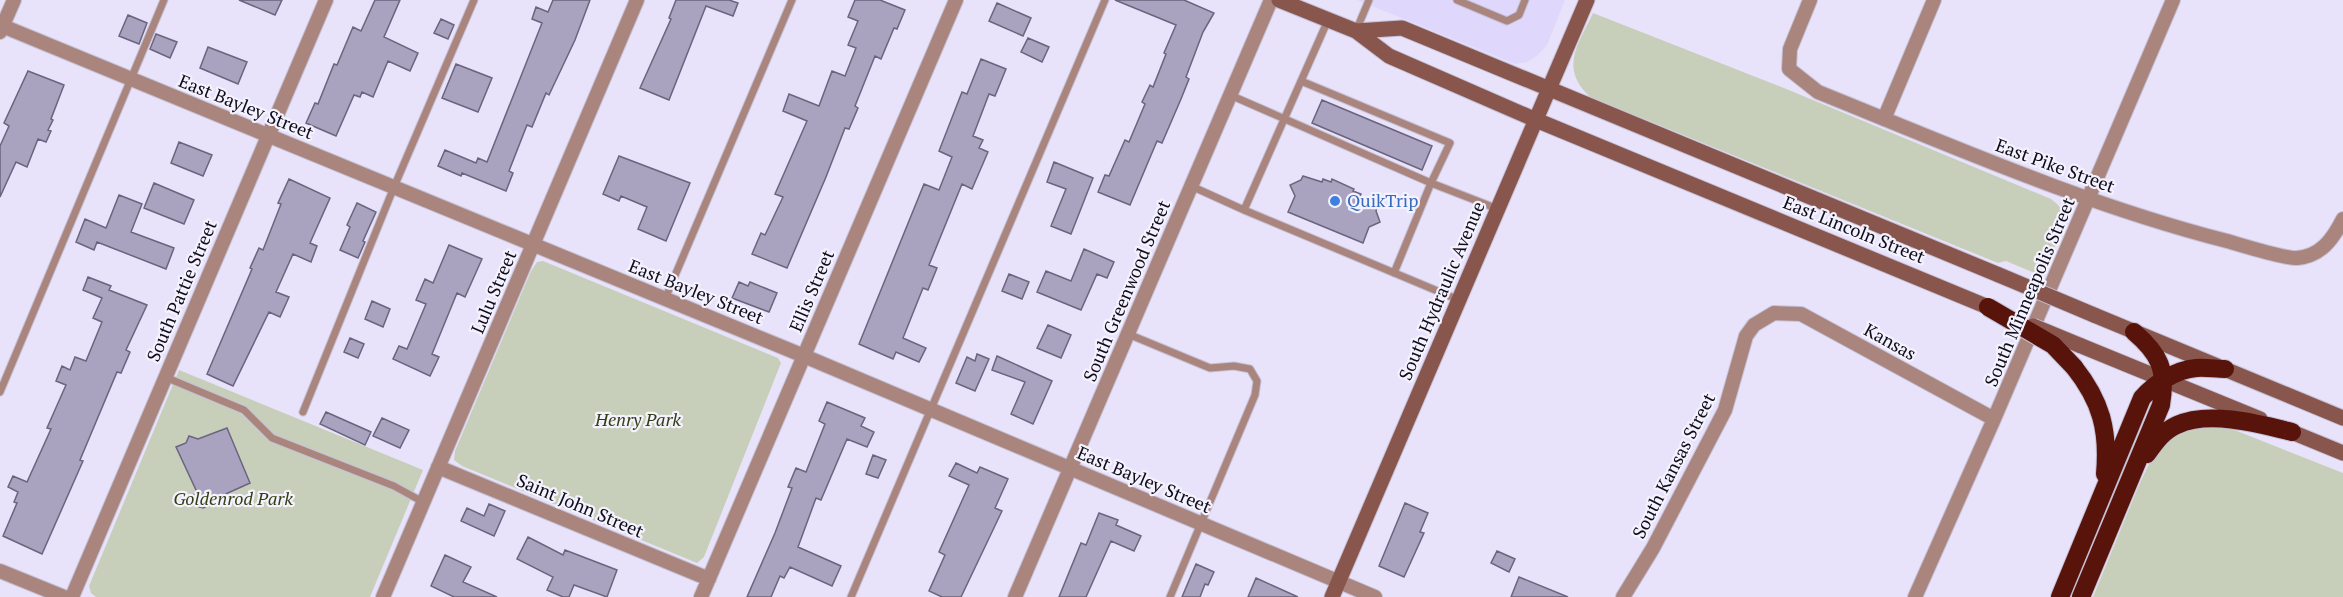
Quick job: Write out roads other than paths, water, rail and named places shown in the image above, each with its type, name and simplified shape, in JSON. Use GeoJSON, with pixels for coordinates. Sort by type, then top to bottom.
{"type":"FeatureCollection","features":[{"type":"Feature","properties":{"kind":"highway"},"geometry":{"type":"LineString","coordinates":[[1989,307],[2053,345],[2074,367],[2093,394],[2102,414],[2107,454],[2104,492]]}},
{"type":"Feature","properties":{"kind":"highway"},"geometry":{"type":"LineString","coordinates":[[2081,597],[2161,405],[2163,380],[2160,363],[2152,347],[2134,332]]}},
{"type":"Feature","properties":{"kind":"highway"},"geometry":{"type":"LineString","coordinates":[[2060,597],[2142,398],[2151,387],[2163,380],[2196,368],[2225,369]]}},
{"type":"Feature","properties":{"kind":"highway"},"geometry":{"type":"LineString","coordinates":[[2129,480],[2158,439],[2178,424],[2205,418],[2260,424],[2292,432]]}},
{"type":"Feature","properties":{"kind":"street"},"geometry":{"type":"LineString","coordinates":[[1,28],[14,0]]}},
{"type":"Feature","properties":{"kind":"street","name":"South Pattie Street"},"geometry":{"type":"LineString","coordinates":[[72,597],[326,0]]}},
{"type":"Feature","properties":{"kind":"street","name":"Lulu Street"},"geometry":{"type":"LineString","coordinates":[[383,597],[637,0]]}},
{"type":"Feature","properties":{"kind":"street","name":"Ellis Street"},"geometry":{"type":"LineString","coordinates":[[701,597],[956,0]]}},
{"type":"Feature","properties":{"kind":"street","name":"South Greenwood Street"},"geometry":{"type":"LineString","coordinates":[[1015,597],[1271,0]]}},
{"type":"Feature","properties":{"kind":"street","name":"East Lincoln Street"},"geometry":{"type":"LineString","coordinates":[[1279,0],[1308,5],[1328,20],[1356,31],[1389,57],[1536,120],[2343,453]]}},
{"type":"Feature","properties":{"kind":"street","name":"South Hydraulic Avenue"},"geometry":{"type":"LineString","coordinates":[[1332,597],[1460,300],[1585,0]]}},
{"type":"Feature","properties":{"kind":"street","name":"East Pike Street"},"geometry":{"type":"LineString","coordinates":[[1810,0],[1790,49],[1789,69],[1818,92],[2054,187],[2205,235],[2295,259],[2325,248],[2343,219]]}},
{"type":"Feature","properties":{"kind":"street"},"geometry":{"type":"LineString","coordinates":[[1884,119],[1934,0]]}},
{"type":"Feature","properties":{"kind":"street","name":"South Minneapolis Street"},"geometry":{"type":"LineString","coordinates":[[1915,597],[2090,199],[2173,0]]}},
{"type":"Feature","properties":{"kind":"street","name":"East Bayley Street"},"geometry":{"type":"LineString","coordinates":[[1,28],[268,135],[804,356],[1375,597]]}},
{"type":"Feature","properties":{"kind":"street","name":"East Lincoln Street"},"geometry":{"type":"LineString","coordinates":[[1356,31],[1402,28],[2343,418]]}},
{"type":"Feature","properties":{"kind":"street","name":"Kansas"},"geometry":{"type":"LineString","coordinates":[[1765,317],[1774,313],[1801,314],[1994,419]]}},
{"type":"Feature","properties":{"kind":"street","name":"South Kansas Street"},"geometry":{"type":"LineString","coordinates":[[1623,597],[1653,548],[1725,410],[1746,336],[1754,325],[1765,317]]}},
{"type":"Feature","properties":{"kind":"street","name":"Saint John Street"},"geometry":{"type":"LineString","coordinates":[[438,467],[709,579]]}},
{"type":"Feature","properties":{"kind":"street"},"geometry":{"type":"LineString","coordinates":[[0,571],[64,597]]}},
{"type":"Feature","properties":{"kind":"lane"},"geometry":{"type":"LineString","coordinates":[[0,392],[164,0]]}},
{"type":"Feature","properties":{"kind":"lane"},"geometry":{"type":"LineString","coordinates":[[303,412],[394,187],[474,0]]}},
{"type":"Feature","properties":{"kind":"lane"},"geometry":{"type":"LineString","coordinates":[[665,299],[792,0]]}},
{"type":"Feature","properties":{"kind":"lane"},"geometry":{"type":"LineString","coordinates":[[851,597],[1105,0]]}},
{"type":"Feature","properties":{"kind":"lane"},"geometry":{"type":"LineString","coordinates":[[1356,31],[1369,0]]}},
{"type":"Feature","properties":{"kind":"lane"},"geometry":{"type":"LineString","coordinates":[[1457,0],[1507,21],[1519,15],[1525,0]]}},
{"type":"Feature","properties":{"kind":"lane"},"geometry":{"type":"LineString","coordinates":[[1244,210],[1328,20]]}},
{"type":"Feature","properties":{"kind":"lane"},"geometry":{"type":"LineString","coordinates":[[1301,81],[1450,143],[1394,273]]}},
{"type":"Feature","properties":{"kind":"lane"},"geometry":{"type":"LineString","coordinates":[[1230,95],[1431,183],[1498,209]]}},
{"type":"Feature","properties":{"kind":"lane"},"geometry":{"type":"LineString","coordinates":[[1191,186],[1460,300]]}},
{"type":"Feature","properties":{"kind":"lane"},"geometry":{"type":"LineString","coordinates":[[1128,334],[1210,368],[1234,366],[1250,369],[1257,381],[1255,395],[1170,597]]}},
{"type":"Feature","properties":{"kind":"lane"},"geometry":{"type":"LineString","coordinates":[[165,377],[244,410],[272,438],[393,486],[423,502]]}},
{"type":"Feature","properties":{"kind":"place","name":"QuikTrip"},"geometry":{"type":"Point","coordinates":[1335,201]}},
{"type":"Feature","properties":{"kind":"park label","name":"Henry Park"},"geometry":{"type":"Point","coordinates":[638,420]}},
{"type":"Feature","properties":{"kind":"park label","name":"Goldenrod Park"},"geometry":{"type":"Point","coordinates":[233,499]}}]}
